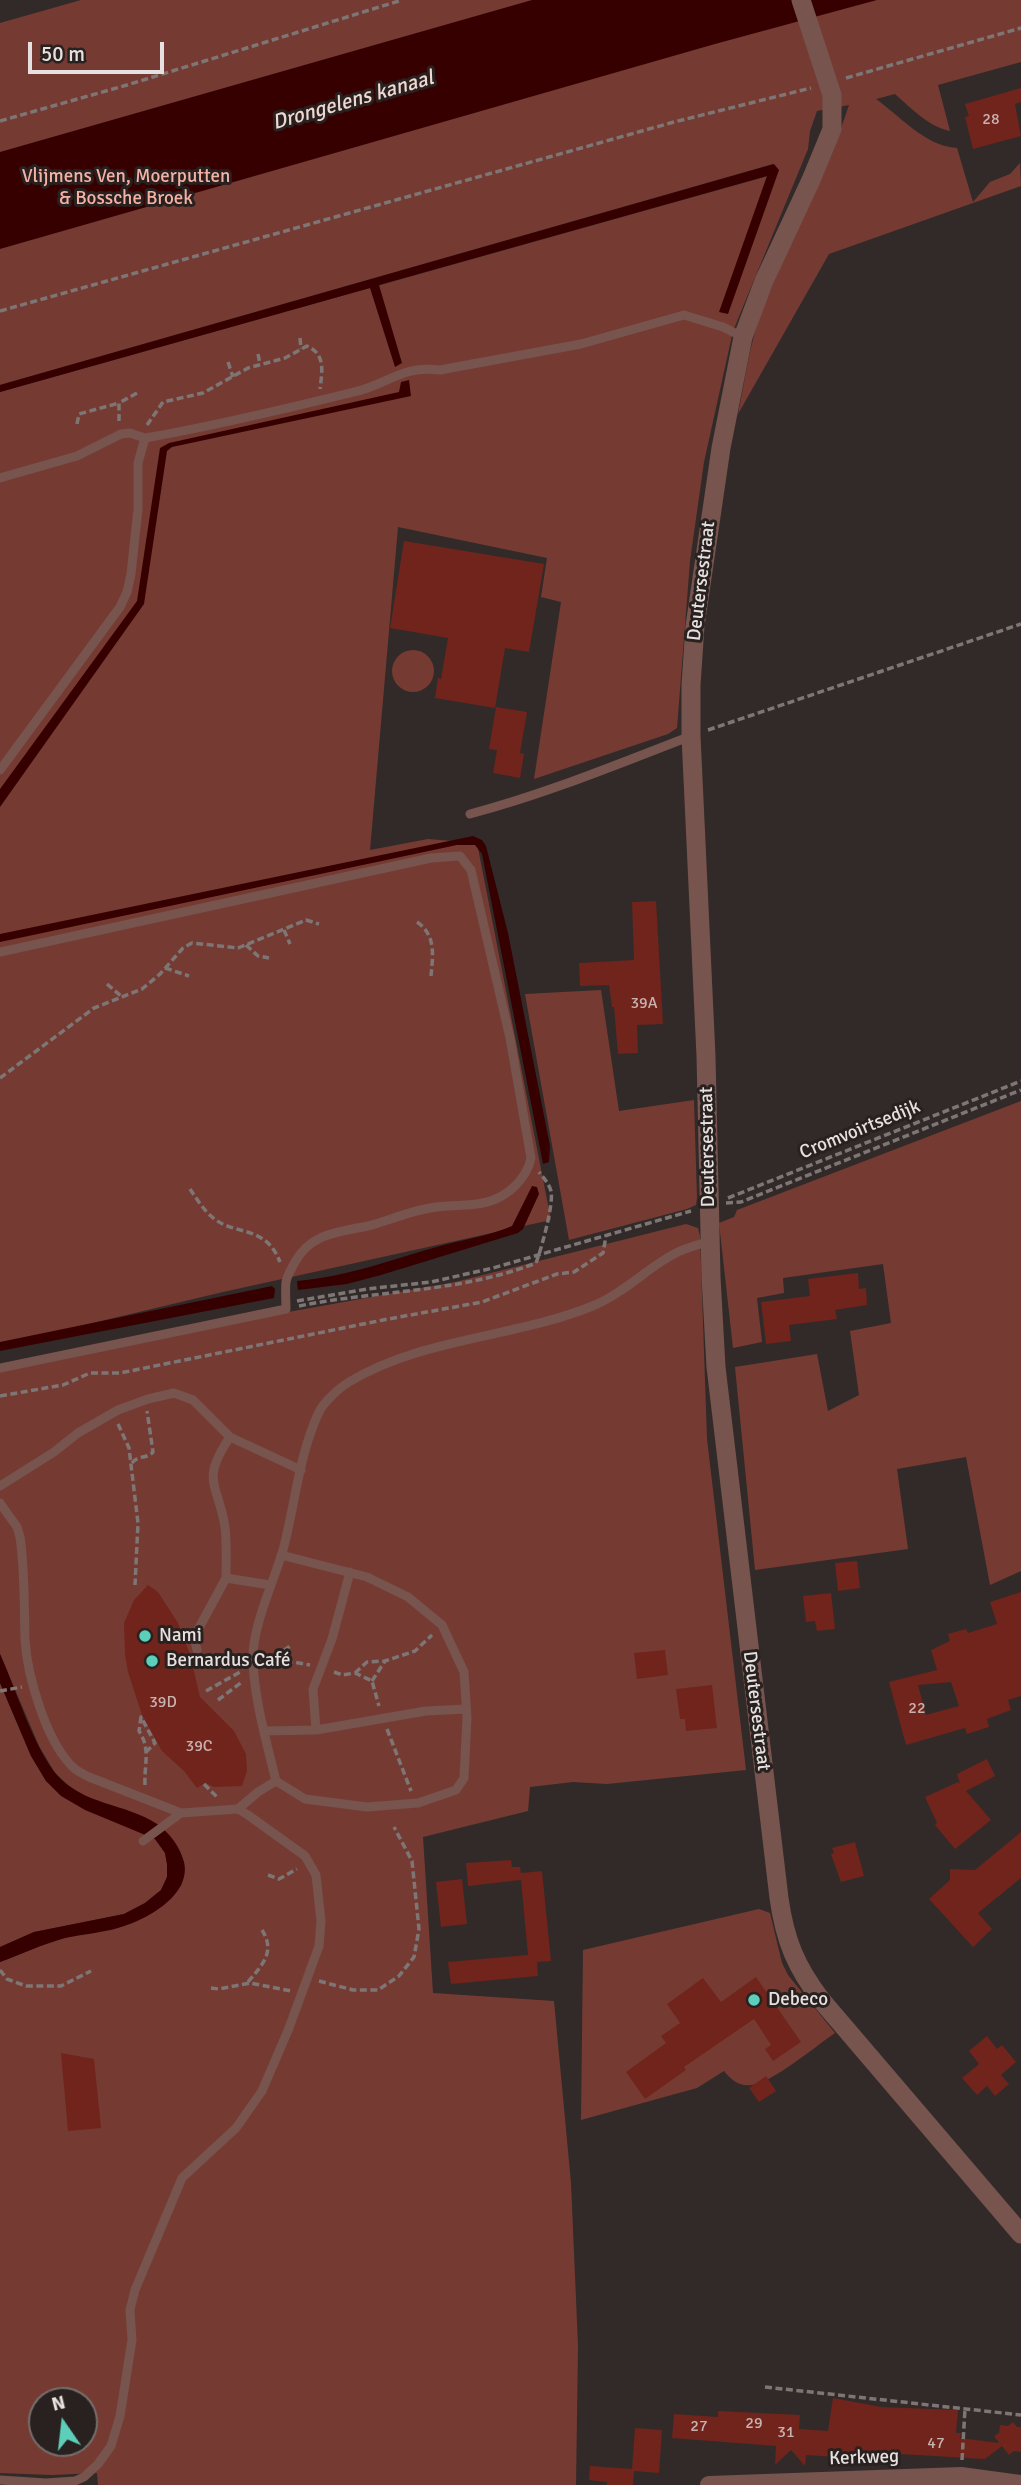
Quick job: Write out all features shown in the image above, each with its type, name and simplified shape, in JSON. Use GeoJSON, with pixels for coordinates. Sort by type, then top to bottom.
{"type":"FeatureCollection","features":[{"type":"Feature","properties":{"kind":"street","name":"Deutersestraat"},"geometry":{"type":"LineString","coordinates":[[801,0],[828,83],[833,114],[832,129],[764,281],[743,337],[721,448],[695,626],[691,685],[714,1341],[720,1403],[779,1898],[788,1942],[800,1971],[822,2001],[1021,2234]]}},
{"type":"Feature","properties":{"kind":"street","name":"Kerkweg"},"geometry":{"type":"LineString","coordinates":[[709,2485],[961,2476],[1021,2484]]}},
{"type":"Feature","properties":{"kind":"lane"},"geometry":{"type":"LineString","coordinates":[[0,478],[77,456],[121,434],[142,437],[357,391],[408,370],[440,370],[581,344],[684,315],[723,327],[743,337]]}},
{"type":"Feature","properties":{"kind":"lane"},"geometry":{"type":"LineString","coordinates":[[0,770],[120,607],[127,592],[138,509],[138,463],[142,437]]}},
{"type":"Feature","properties":{"kind":"lane"},"geometry":{"type":"LineString","coordinates":[[470,814],[513,803],[691,736]]}},
{"type":"Feature","properties":{"kind":"lane"},"geometry":{"type":"LineString","coordinates":[[0,952],[431,858],[460,856],[471,870],[510,1038],[531,1158],[525,1174],[516,1185],[492,1202],[425,1209],[319,1237],[307,1246],[286,1280],[286,1306],[0,1368]]}},
{"type":"Feature","properties":{"kind":"lane"},"geometry":{"type":"LineString","coordinates":[[281,1555],[367,1577],[408,1597],[442,1625],[464,1672],[467,1709],[464,1778],[456,1790],[413,1803],[367,1807],[305,1799],[276,1781],[264,1731],[253,1656],[308,1441],[320,1409],[346,1384],[379,1366],[405,1356],[545,1322],[597,1304],[678,1252],[710,1241]]}},
{"type":"Feature","properties":{"kind":"lane"},"geometry":{"type":"LineString","coordinates":[[0,1486],[110,1414],[148,1399],[174,1393],[184,1395],[206,1411],[230,1437],[301,1470]]}},
{"type":"Feature","properties":{"kind":"lane"},"geometry":{"type":"LineString","coordinates":[[197,1650],[194,1637],[226,1578],[225,1527],[213,1485],[213,1471],[215,1462],[230,1437]]}},
{"type":"Feature","properties":{"kind":"lane"},"geometry":{"type":"LineString","coordinates":[[0,1503],[20,1536],[27,1653],[38,1700],[51,1735],[61,1753],[75,1769],[98,1781],[181,1813],[238,1809],[276,1781]]}},
{"type":"Feature","properties":{"kind":"lane"},"geometry":{"type":"LineString","coordinates":[[316,1730],[313,1689],[332,1639],[350,1572]]}},
{"type":"Feature","properties":{"kind":"lane"},"geometry":{"type":"LineString","coordinates":[[226,1578],[270,1585]]}},
{"type":"Feature","properties":{"kind":"lane"},"geometry":{"type":"LineString","coordinates":[[264,1731],[316,1730],[426,1711],[467,1709]]}},
{"type":"Feature","properties":{"kind":"lane"},"geometry":{"type":"LineString","coordinates":[[0,2480],[46,2483],[75,2481],[84,2477],[98,2464],[111,2446],[120,2416],[132,2340],[130,2310],[135,2290],[183,2178],[236,2128],[262,2091],[308,1976],[321,1934],[319,1895],[312,1865],[305,1856],[238,1809]]}},
{"type":"Feature","properties":{"kind":"lane"},"geometry":{"type":"LineString","coordinates":[[143,1841],[181,1813]]}},
{"type":"Feature","properties":{"kind":"path"},"geometry":{"type":"LineString","coordinates":[[0,121],[127,85],[402,0]]}},
{"type":"Feature","properties":{"kind":"path"},"geometry":{"type":"LineString","coordinates":[[0,311],[674,122],[828,83],[1021,28]]}},
{"type":"Feature","properties":{"kind":"path"},"geometry":{"type":"LineString","coordinates":[[300,338],[301,349]]}},
{"type":"Feature","properties":{"kind":"path"},"geometry":{"type":"LineString","coordinates":[[142,437],[163,402],[203,393],[260,364],[285,358],[307,346],[321,358],[317,400]]}},
{"type":"Feature","properties":{"kind":"path"},"geometry":{"type":"LineString","coordinates":[[258,354],[260,364]]}},
{"type":"Feature","properties":{"kind":"path"},"geometry":{"type":"LineString","coordinates":[[228,362],[233,377]]}},
{"type":"Feature","properties":{"kind":"path"},"geometry":{"type":"LineString","coordinates":[[77,424],[79,414],[119,402],[137,393]]}},
{"type":"Feature","properties":{"kind":"path"},"geometry":{"type":"LineString","coordinates":[[119,402],[121,434]]}},
{"type":"Feature","properties":{"kind":"path"},"geometry":{"type":"LineString","coordinates":[[691,736],[1021,624]]}},
{"type":"Feature","properties":{"kind":"path"},"geometry":{"type":"LineString","coordinates":[[0,1078],[94,1008],[142,989],[183,948],[192,943],[211,943],[229,948],[246,945],[306,920],[318,924]]}},
{"type":"Feature","properties":{"kind":"path"},"geometry":{"type":"LineString","coordinates":[[417,922],[426,929],[432,942],[431,976]]}},
{"type":"Feature","properties":{"kind":"path"},"geometry":{"type":"LineString","coordinates":[[284,929],[290,944]]}},
{"type":"Feature","properties":{"kind":"path"},"geometry":{"type":"LineString","coordinates":[[246,945],[258,956],[269,958]]}},
{"type":"Feature","properties":{"kind":"path"},"geometry":{"type":"LineString","coordinates":[[165,968],[173,973],[189,976]]}},
{"type":"Feature","properties":{"kind":"path"},"geometry":{"type":"LineString","coordinates":[[107,984],[121,996]]}},
{"type":"Feature","properties":{"kind":"path","name":"Cromvoirtsedijk"},"geometry":{"type":"LineString","coordinates":[[710,1205],[1021,1081]]}},
{"type":"Feature","properties":{"kind":"path"},"geometry":{"type":"LineString","coordinates":[[286,1306],[367,1289],[431,1282],[538,1256],[710,1205],[741,1202],[1021,1090]]}},
{"type":"Feature","properties":{"kind":"path"},"geometry":{"type":"LineString","coordinates":[[286,1306],[436,1289],[470,1283],[536,1263],[544,1240],[552,1195],[531,1158]]}},
{"type":"Feature","properties":{"kind":"path"},"geometry":{"type":"LineString","coordinates":[[190,1189],[211,1216],[265,1239],[278,1256],[286,1280]]}},
{"type":"Feature","properties":{"kind":"path"},"geometry":{"type":"LineString","coordinates":[[0,1396],[63,1385],[90,1373],[120,1373],[148,1365],[482,1302],[557,1274],[574,1272],[603,1253],[606,1236]]}},
{"type":"Feature","properties":{"kind":"path"},"geometry":{"type":"LineString","coordinates":[[131,1464],[136,1458],[153,1452],[147,1411],[148,1399]]}},
{"type":"Feature","properties":{"kind":"path"},"geometry":{"type":"LineString","coordinates":[[110,1414],[127,1440],[131,1464],[138,1523],[135,1585]]}},
{"type":"Feature","properties":{"kind":"path"},"geometry":{"type":"LineString","coordinates":[[206,1691],[254,1665],[288,1661],[342,1675],[355,1673],[367,1662],[385,1661],[415,1651],[442,1625]]}},
{"type":"Feature","properties":{"kind":"path"},"geometry":{"type":"LineString","coordinates":[[385,1661],[372,1681],[382,1719],[409,1782],[413,1803]]}},
{"type":"Feature","properties":{"kind":"path"},"geometry":{"type":"LineString","coordinates":[[355,1673],[372,1681]]}},
{"type":"Feature","properties":{"kind":"path"},"geometry":{"type":"LineString","coordinates":[[0,1691],[24,1687]]}},
{"type":"Feature","properties":{"kind":"path"},"geometry":{"type":"LineString","coordinates":[[146,1752],[155,1743],[141,1717],[139,1731],[147,1743],[146,1752],[145,1790],[148,1800]]}},
{"type":"Feature","properties":{"kind":"path"},"geometry":{"type":"LineString","coordinates":[[308,1976],[326,1984],[353,1990],[377,1990],[399,1976],[414,1957],[419,1929],[412,1861],[394,1827]]}},
{"type":"Feature","properties":{"kind":"path"},"geometry":{"type":"LineString","coordinates":[[268,1875],[279,1879],[296,1869],[299,1859],[293,1847]]}},
{"type":"Feature","properties":{"kind":"path"},"geometry":{"type":"LineString","coordinates":[[247,1983],[268,1958],[269,1947],[262,1930]]}},
{"type":"Feature","properties":{"kind":"path"},"geometry":{"type":"LineString","coordinates":[[0,1970],[7,1979],[26,1986],[61,1986],[91,1971]]}},
{"type":"Feature","properties":{"kind":"path"},"geometry":{"type":"LineString","coordinates":[[211,1988],[219,1990],[247,1983],[301,1993]]}},
{"type":"Feature","properties":{"kind":"path"},"geometry":{"type":"LineString","coordinates":[[765,2387],[1021,2415]]}},
{"type":"Feature","properties":{"kind":"path"},"geometry":{"type":"LineString","coordinates":[[961,2476],[965,2408]]}},
{"type":"Feature","properties":{"kind":"green space","name":"Vlijmens Ven, Moerputten & Bossche Broek"},"geometry":{"type":"Polygon","coordinates":[[[81,0],[1021,0],[1021,62],[938,85],[950,131],[928,121],[895,94],[876,99],[924,136],[945,146],[957,148],[973,202],[990,182],[1010,174],[1020,163],[1021,186],[829,254],[738,414],[750,351],[761,314],[829,158],[849,105],[817,111],[810,131],[808,149],[733,331],[704,462],[690,561],[677,728],[668,734],[534,779],[561,602],[541,597],[547,558],[398,527],[370,850],[428,839],[477,843],[551,1220],[223,1292],[0,1345],[0,392],[768,176],[720,311],[773,164],[0,385],[0,23],[81,0]]]}},
{"type":"Feature","properties":{"kind":"green space"},"geometry":{"type":"Polygon","coordinates":[[[413,650],[428,656],[434,671],[428,686],[413,692],[398,686],[392,671],[398,656],[413,650]]]}},
{"type":"Feature","properties":{"kind":"green space"},"geometry":{"type":"Polygon","coordinates":[[[601,990],[619,1111],[694,1100],[697,1198],[696,1205],[687,1209],[569,1240],[525,994],[601,990]]]}},
{"type":"Feature","properties":{"kind":"green space"},"geometry":{"type":"Polygon","coordinates":[[[1021,1101],[1021,1571],[990,1585],[966,1457],[897,1469],[908,1549],[755,1570],[735,1367],[817,1354],[828,1411],[859,1395],[850,1331],[891,1323],[883,1264],[783,1278],[784,1293],[757,1298],[762,1342],[733,1348],[719,1223],[734,1217],[737,1210],[1021,1101]]]}},
{"type":"Feature","properties":{"kind":"green space"},"geometry":{"type":"Polygon","coordinates":[[[686,1224],[698,1228],[707,1439],[746,1770],[607,1784],[573,1782],[530,1787],[528,1811],[423,1837],[433,1993],[554,2001],[571,2183],[578,2346],[576,2485],[98,2485],[97,2473],[0,2473],[0,1962],[53,1941],[112,1928],[142,1918],[169,1899],[182,1884],[157,1824],[88,1798],[55,1773],[39,1746],[0,1654],[0,1371],[238,1321],[455,1282],[686,1224]]]}},
{"type":"Feature","properties":{"kind":"green space"},"geometry":{"type":"Polygon","coordinates":[[[0,1683],[31,1756],[46,1781],[122,1824],[155,1839],[165,1853],[167,1877],[161,1890],[145,1903],[124,1914],[34,1932],[0,1947],[0,1683]]]}},
{"type":"Feature","properties":{"kind":"green space"},"geometry":{"type":"Polygon","coordinates":[[[759,1909],[770,1913],[782,1963],[788,1975],[835,2033],[782,2071],[761,2082],[752,2085],[740,2084],[724,2071],[697,2088],[581,2120],[583,1950],[759,1909]]]}},
{"type":"Feature","properties":{"kind":"water","name":"Drongelens kanaal"},"geometry":{"type":"Polygon","coordinates":[[[532,0],[877,0],[0,249],[0,152],[532,0]]]}},
{"type":"Feature","properties":{"kind":"water"},"geometry":{"type":"Polygon","coordinates":[[[774,164],[779,170],[728,314],[719,312],[767,176],[379,285],[402,363],[395,367],[370,288],[0,392],[0,385],[774,164]]]}},
{"type":"Feature","properties":{"kind":"water"},"geometry":{"type":"Polygon","coordinates":[[[409,380],[411,396],[172,447],[167,451],[144,604],[0,807],[0,789],[137,601],[160,448],[169,443],[399,392],[401,382],[409,380]]]}},
{"type":"Feature","properties":{"kind":"water"},"geometry":{"type":"Polygon","coordinates":[[[473,836],[482,840],[486,846],[508,933],[550,1146],[549,1162],[543,1164],[482,854],[475,845],[457,845],[0,942],[0,934],[473,836]]]}},
{"type":"Feature","properties":{"kind":"water"},"geometry":{"type":"Polygon","coordinates":[[[532,1186],[537,1187],[539,1194],[523,1229],[518,1233],[347,1284],[298,1290],[297,1281],[353,1271],[512,1226],[532,1186]]]}},
{"type":"Feature","properties":{"kind":"water"},"geometry":{"type":"Polygon","coordinates":[[[272,1286],[275,1289],[274,1298],[0,1351],[0,1342],[272,1286]]]}},
{"type":"Feature","properties":{"kind":"water"},"geometry":{"type":"Polygon","coordinates":[[[0,1654],[40,1750],[57,1775],[79,1792],[157,1824],[170,1836],[180,1851],[185,1874],[181,1886],[173,1896],[140,1920],[112,1930],[57,1940],[0,1962],[0,1947],[34,1932],[124,1914],[145,1903],[161,1890],[167,1877],[167,1864],[165,1853],[155,1839],[85,1810],[61,1796],[46,1781],[31,1756],[0,1683],[0,1654]]]}},
{"type":"Feature","properties":{"kind":"building"},"geometry":{"type":"Polygon","coordinates":[[[1021,88],[1021,102],[1015,104],[1021,136],[973,149],[965,117],[969,116],[965,104],[1021,88]]]}},
{"type":"Feature","properties":{"kind":"building"},"geometry":{"type":"Polygon","coordinates":[[[404,541],[544,564],[529,652],[505,648],[495,708],[435,698],[448,638],[390,628],[404,541]]]}},
{"type":"Feature","properties":{"kind":"building"},"geometry":{"type":"Polygon","coordinates":[[[496,707],[527,712],[520,753],[524,754],[520,778],[493,773],[497,750],[489,749],[496,707]]]}},
{"type":"Feature","properties":{"kind":"building"},"geometry":{"type":"Polygon","coordinates":[[[656,901],[663,1024],[637,1025],[638,1053],[618,1054],[614,1007],[609,985],[580,986],[579,963],[634,960],[632,902],[656,901]]]}},
{"type":"Feature","properties":{"kind":"building"},"geometry":{"type":"Polygon","coordinates":[[[858,1273],[859,1289],[866,1288],[867,1305],[835,1310],[837,1319],[789,1325],[791,1341],[766,1344],[761,1302],[810,1296],[808,1279],[858,1273]]]}},
{"type":"Feature","properties":{"kind":"building"},"geometry":{"type":"Polygon","coordinates":[[[857,1561],[860,1588],[838,1591],[835,1563],[857,1561]]]}},
{"type":"Feature","properties":{"kind":"building"},"geometry":{"type":"Polygon","coordinates":[[[148,1585],[158,1592],[178,1623],[190,1654],[200,1697],[234,1731],[246,1754],[247,1771],[242,1786],[214,1787],[205,1783],[197,1788],[184,1771],[162,1751],[142,1715],[128,1672],[124,1623],[134,1600],[148,1585]]]}},
{"type":"Feature","properties":{"kind":"building"},"geometry":{"type":"Polygon","coordinates":[[[1021,1592],[1021,1696],[1008,1700],[1011,1710],[987,1719],[989,1727],[967,1734],[965,1728],[906,1745],[889,1682],[937,1670],[931,1650],[950,1641],[948,1634],[966,1629],[968,1633],[997,1624],[990,1602],[1021,1592]],[[951,1682],[918,1685],[926,1715],[959,1706],[951,1682]]]}},
{"type":"Feature","properties":{"kind":"building"},"geometry":{"type":"Polygon","coordinates":[[[831,1593],[835,1629],[817,1631],[815,1621],[806,1622],[803,1596],[831,1593]]]}},
{"type":"Feature","properties":{"kind":"building"},"geometry":{"type":"Polygon","coordinates":[[[665,1650],[668,1675],[637,1679],[634,1653],[665,1650]]]}},
{"type":"Feature","properties":{"kind":"building"},"geometry":{"type":"Polygon","coordinates":[[[712,1685],[717,1728],[686,1731],[685,1719],[680,1719],[676,1689],[712,1685]]]}},
{"type":"Feature","properties":{"kind":"building"},"geometry":{"type":"Polygon","coordinates":[[[987,1759],[995,1776],[966,1791],[991,1820],[955,1849],[935,1825],[937,1823],[925,1797],[958,1782],[960,1784],[957,1774],[987,1759]]]}},
{"type":"Feature","properties":{"kind":"building"},"geometry":{"type":"Polygon","coordinates":[[[1021,1832],[1021,1878],[978,1913],[992,1929],[973,1947],[929,1899],[950,1880],[950,1869],[975,1870],[1021,1832]]]}},
{"type":"Feature","properties":{"kind":"building"},"geometry":{"type":"Polygon","coordinates":[[[855,1842],[864,1876],[841,1882],[831,1854],[834,1853],[832,1848],[855,1842]]]}},
{"type":"Feature","properties":{"kind":"building"},"geometry":{"type":"Polygon","coordinates":[[[511,1860],[512,1867],[520,1867],[521,1873],[542,1871],[551,1961],[537,1962],[538,1976],[451,1984],[448,1962],[528,1955],[521,1880],[468,1886],[466,1863],[511,1860]]]}},
{"type":"Feature","properties":{"kind":"building"},"geometry":{"type":"Polygon","coordinates":[[[462,1879],[467,1924],[441,1927],[436,1882],[462,1879]]]}},
{"type":"Feature","properties":{"kind":"building"},"geometry":{"type":"Polygon","coordinates":[[[756,1977],[801,2042],[773,2061],[765,2049],[771,2045],[754,2019],[684,2067],[686,2070],[645,2099],[626,2072],[666,2043],[661,2036],[680,2023],[667,2004],[703,1978],[721,2002],[756,1977]]]}},
{"type":"Feature","properties":{"kind":"building"},"geometry":{"type":"Polygon","coordinates":[[[987,2036],[997,2049],[1002,2045],[1016,2062],[1001,2075],[1009,2084],[995,2096],[987,2086],[977,2095],[962,2078],[979,2064],[969,2051],[987,2036]]]}},
{"type":"Feature","properties":{"kind":"building"},"geometry":{"type":"Polygon","coordinates":[[[61,2053],[94,2059],[101,2128],[68,2131],[61,2053]]]}},
{"type":"Feature","properties":{"kind":"building"},"geometry":{"type":"Polygon","coordinates":[[[766,2076],[776,2091],[759,2102],[749,2088],[766,2076]]]}},
{"type":"Feature","properties":{"kind":"building"},"geometry":{"type":"Polygon","coordinates":[[[833,2398],[881,2407],[958,2410],[956,2433],[961,2433],[960,2438],[999,2443],[994,2436],[999,2433],[1000,2425],[1008,2426],[1013,2422],[1017,2427],[1021,2427],[1021,2452],[1014,2451],[1009,2455],[1002,2446],[985,2459],[882,2453],[882,2460],[806,2455],[805,2466],[791,2450],[775,2465],[776,2446],[672,2438],[674,2414],[718,2417],[718,2411],[800,2415],[799,2429],[828,2431],[833,2398]]]}},
{"type":"Feature","properties":{"kind":"building"},"geometry":{"type":"Polygon","coordinates":[[[635,2428],[662,2430],[659,2473],[634,2471],[633,2485],[607,2485],[607,2482],[589,2480],[590,2466],[632,2469],[635,2428]]]}},
{"type":"Feature","properties":{"kind":"place","name":"Nami"},"geometry":{"type":"Point","coordinates":[145,1636]}},
{"type":"Feature","properties":{"kind":"place","name":"Bernardus Café"},"geometry":{"type":"Point","coordinates":[152,1661]}},
{"type":"Feature","properties":{"kind":"place","name":"Debeco"},"geometry":{"type":"Point","coordinates":[754,2000]}}]}
